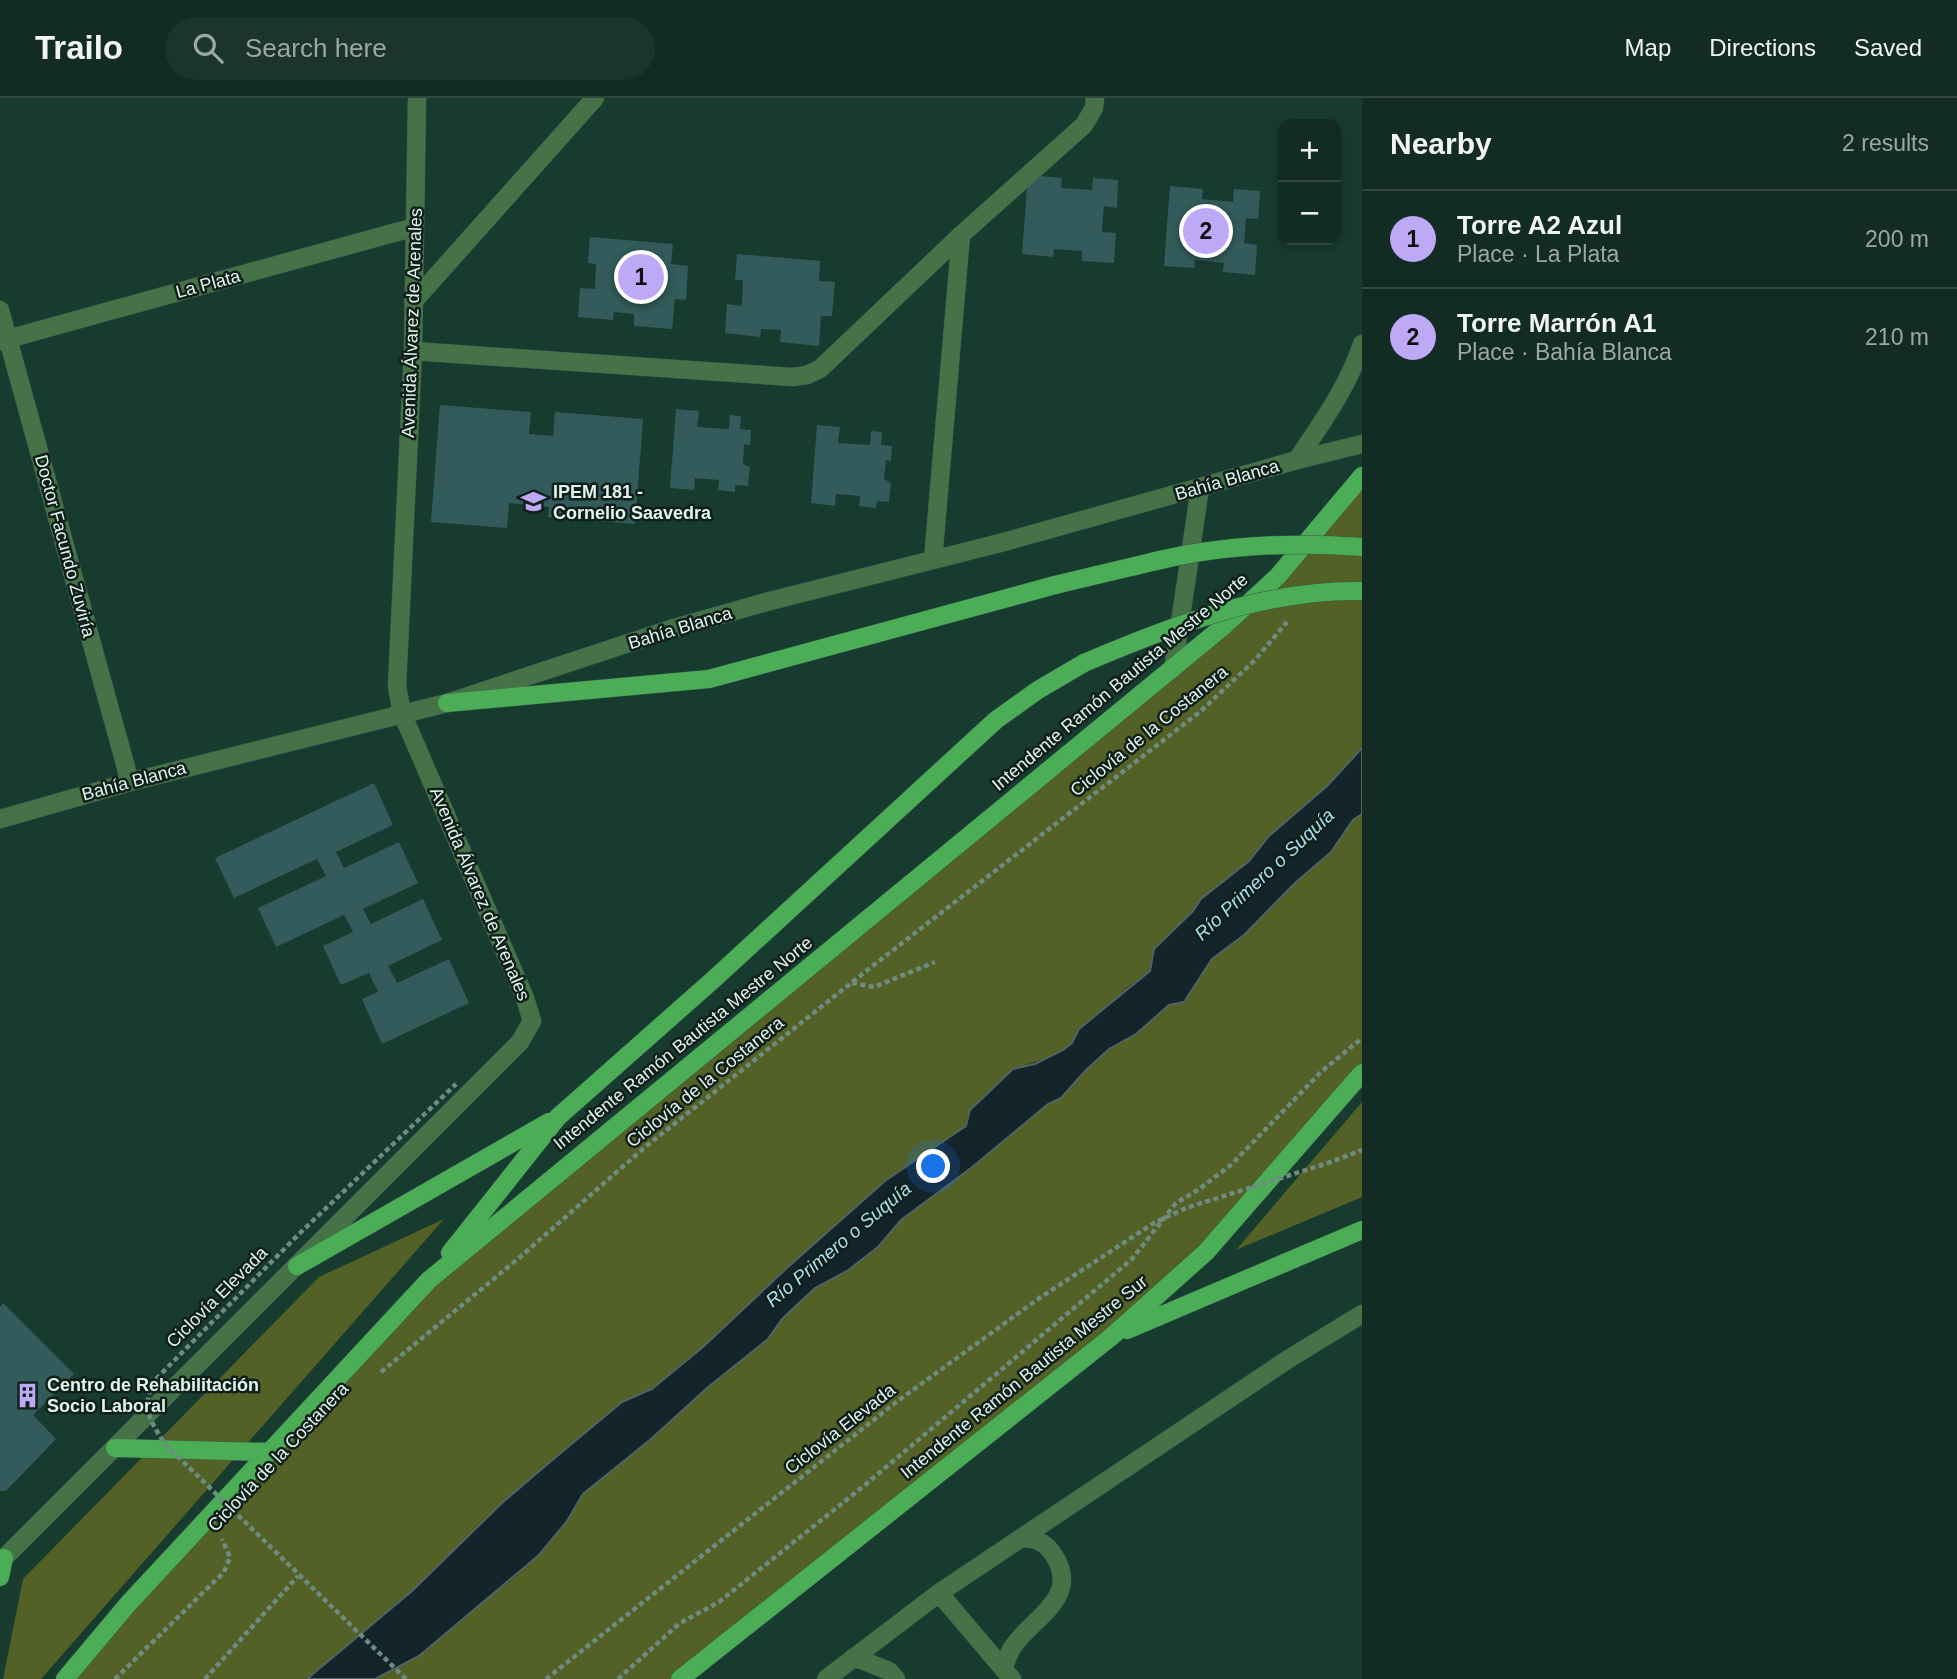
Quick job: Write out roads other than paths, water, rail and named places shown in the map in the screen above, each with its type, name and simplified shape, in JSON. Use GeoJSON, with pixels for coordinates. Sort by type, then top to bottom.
{"type":"FeatureCollection","features":[{"type":"Feature","properties":{"kind":"main road","name":"Intendente Ramón Bautista Mestre Norte"},"geometry":{"type":"LineString","coordinates":[[65,1679],[128,1604],[429,1280],[1173,670],[1278,576],[1362,476]]}},
{"type":"Feature","properties":{"kind":"main road"},"geometry":{"type":"LineString","coordinates":[[447,703],[709,679],[1055,585],[1199,552],[1264,546],[1332,544],[1362,547]]}},
{"type":"Feature","properties":{"kind":"main road"},"geometry":{"type":"LineString","coordinates":[[429,1280],[558,1117],[715,979],[996,720],[1038,690],[1084,663],[1155,633],[1211,614],[1327,591],[1362,591]]}},
{"type":"Feature","properties":{"kind":"main road","name":"Intendente Ramón Bautista Mestre Sur"},"geometry":{"type":"LineString","coordinates":[[680,1679],[1111,1337],[1206,1252],[1362,1073]]}},
{"type":"Feature","properties":{"kind":"main road"},"geometry":{"type":"LineString","coordinates":[[297,1266],[558,1117]]}},
{"type":"Feature","properties":{"kind":"main road"},"geometry":{"type":"LineString","coordinates":[[1111,1337],[1362,1230]]}},
{"type":"Feature","properties":{"kind":"main road"},"geometry":{"type":"LineString","coordinates":[[115,1448],[269,1452]]}},
{"type":"Feature","properties":{"kind":"main road"},"geometry":{"type":"LineString","coordinates":[[0,1577],[2,1558]]}},
{"type":"Feature","properties":{"kind":"street","name":"Avenida Álvarez de Arenales"},"geometry":{"type":"LineString","coordinates":[[2,1558],[520,1042],[532,1021],[520,986],[402,713],[397,687],[413,351],[417,98]]}},
{"type":"Feature","properties":{"kind":"street"},"geometry":{"type":"LineString","coordinates":[[413,302],[594,98]]}},
{"type":"Feature","properties":{"kind":"street"},"geometry":{"type":"LineString","coordinates":[[413,351],[792,377],[807,375],[820,369],[961,235],[1084,125],[1094,108],[1095,98]]}},
{"type":"Feature","properties":{"kind":"street","name":"La Plata"},"geometry":{"type":"LineString","coordinates":[[4,340],[415,227]]}},
{"type":"Feature","properties":{"kind":"street"},"geometry":{"type":"LineString","coordinates":[[933,561],[961,235]]}},
{"type":"Feature","properties":{"kind":"street","name":"Doctor Facundo Zuviría"},"geometry":{"type":"LineString","coordinates":[[0,310],[4,340],[130,782]]}},
{"type":"Feature","properties":{"kind":"street"},"geometry":{"type":"LineString","coordinates":[[1297,460],[1340,395],[1354,369],[1362,344]]}},
{"type":"Feature","properties":{"kind":"street","name":"Bahía Blanca"},"geometry":{"type":"LineString","coordinates":[[0,819],[130,782],[447,703],[671,629],[1362,444]]}},
{"type":"Feature","properties":{"kind":"street"},"geometry":{"type":"LineString","coordinates":[[1173,670],[1200,488]]}},
{"type":"Feature","properties":{"kind":"street"},"geometry":{"type":"LineString","coordinates":[[826,1679],[939,1593],[1362,1314]]}},
{"type":"Feature","properties":{"kind":"street"},"geometry":{"type":"LineString","coordinates":[[1008,1674],[1012,1649],[1051,1608],[1063,1583],[1061,1569],[1049,1549],[1042,1541],[1024,1538]]}},
{"type":"Feature","properties":{"kind":"street"},"geometry":{"type":"LineString","coordinates":[[939,1593],[1008,1674]]}},
{"type":"Feature","properties":{"kind":"street"},"geometry":{"type":"LineString","coordinates":[[854,1657],[889,1671],[896,1679]]}},
{"type":"Feature","properties":{"kind":"water","name":"Río Primero o Suquía"},"geometry":{"type":"Polygon","coordinates":[[[1362,748],[1362,814],[1353,820],[1331,852],[1295,883],[1244,935],[1212,959],[1184,1002],[1169,1005],[1136,1034],[1109,1049],[1061,1098],[1048,1104],[971,1168],[901,1220],[878,1247],[847,1271],[815,1288],[782,1319],[768,1339],[583,1494],[567,1521],[539,1555],[419,1656],[375,1679],[307,1679],[412,1591],[502,1503],[550,1462],[622,1402],[652,1389],[703,1347],[885,1181],[966,1126],[970,1110],[1013,1069],[1035,1064],[1072,1043],[1079,1029],[1150,971],[1154,949],[1193,911],[1201,899],[1249,861],[1269,836],[1327,786],[1362,748]]]}},
{"type":"Feature","properties":{"kind":"place","name":"Torre Marrón A1"},"geometry":{"type":"Point","coordinates":[1206,231]}},
{"type":"Feature","properties":{"kind":"place","name":"Torre A2 Azul"},"geometry":{"type":"Point","coordinates":[641,277]}},
{"type":"Feature","properties":{"kind":"place","name":"IPEM 181 - Cornelio Saavedra"},"geometry":{"type":"Point","coordinates":[533,502]}},
{"type":"Feature","properties":{"kind":"place","name":"Centro de Rehabilitación Socio Laboral"},"geometry":{"type":"Point","coordinates":[27,1395]}}]}
